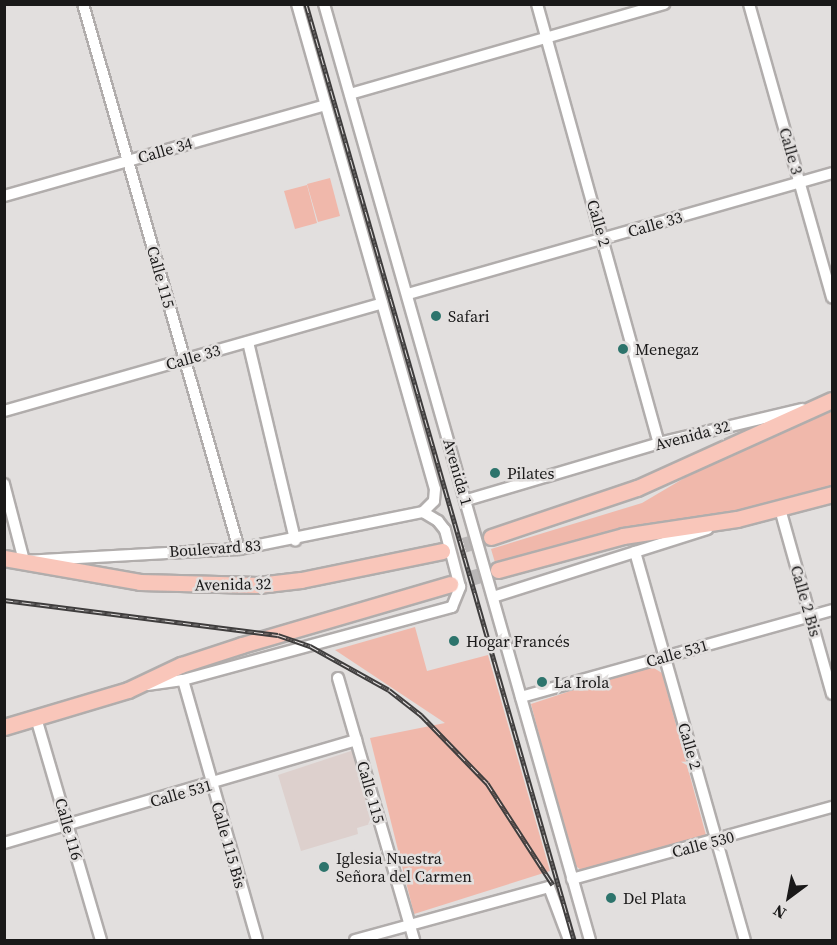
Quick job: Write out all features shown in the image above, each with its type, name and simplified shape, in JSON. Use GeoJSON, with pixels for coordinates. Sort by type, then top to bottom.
{"type":"FeatureCollection","features":[{"type":"Feature","properties":{"kind":"highway","name":"Avenida 32"},"geometry":{"type":"LineString","coordinates":[[491,537],[637,488],[832,400]]}},
{"type":"Feature","properties":{"kind":"highway"},"geometry":{"type":"LineString","coordinates":[[498,570],[623,536],[737,519],[832,494]]}},
{"type":"Feature","properties":{"kind":"highway","name":"Avenida 32"},"geometry":{"type":"LineString","coordinates":[[24,561],[140,582],[258,585],[301,580],[442,551]]}},
{"type":"Feature","properties":{"kind":"highway","name":"Boulevard 83"},"geometry":{"type":"LineString","coordinates":[[4,558],[24,561]]}},
{"type":"Feature","properties":{"kind":"highway"},"geometry":{"type":"LineString","coordinates":[[4,728],[136,686],[181,665],[242,645],[450,584]]}},
{"type":"Feature","properties":{"kind":"street","name":"Calle 115"},"geometry":{"type":"LineString","coordinates":[[83,4],[239,549]]}},
{"type":"Feature","properties":{"kind":"street","name":"Avenida 1"},"geometry":{"type":"LineString","coordinates":[[183,680],[445,611],[457,602],[460,587],[445,531],[438,521],[423,512],[434,501],[435,489],[297,4]]}},
{"type":"Feature","properties":{"kind":"street","name":"Avenida 1"},"geometry":{"type":"LineString","coordinates":[[324,4],[590,940]]}},
{"type":"Feature","properties":{"kind":"street","name":"Calle 2"},"geometry":{"type":"LineString","coordinates":[[537,4],[604,238],[659,443]]}},
{"type":"Feature","properties":{"kind":"street"},"geometry":{"type":"LineString","coordinates":[[350,94],[664,4]]}},
{"type":"Feature","properties":{"kind":"street","name":"Calle 3"},"geometry":{"type":"LineString","coordinates":[[749,4],[832,297]]}},
{"type":"Feature","properties":{"kind":"street","name":"Calle 34"},"geometry":{"type":"LineString","coordinates":[[4,196],[326,105]]}},
{"type":"Feature","properties":{"kind":"street","name":"Calle 33"},"geometry":{"type":"LineString","coordinates":[[408,294],[832,173]]}},
{"type":"Feature","properties":{"kind":"street","name":"Calle 33"},"geometry":{"type":"LineString","coordinates":[[4,411],[382,303]]}},
{"type":"Feature","properties":{"kind":"street"},"geometry":{"type":"LineString","coordinates":[[248,342],[295,540]]}},
{"type":"Feature","properties":{"kind":"street","name":"Avenida 32"},"geometry":{"type":"LineString","coordinates":[[466,500],[659,443],[815,406]]}},
{"type":"Feature","properties":{"kind":"street"},"geometry":{"type":"LineString","coordinates":[[4,484],[24,561]]}},
{"type":"Feature","properties":{"kind":"street","name":"Calle 2 Bis"},"geometry":{"type":"LineString","coordinates":[[780,509],[832,694]]}},
{"type":"Feature","properties":{"kind":"street","name":"Boulevard 83"},"geometry":{"type":"LineString","coordinates":[[24,561],[239,549],[295,540],[423,512]]}},
{"type":"Feature","properties":{"kind":"street"},"geometry":{"type":"LineString","coordinates":[[494,597],[737,519]]}},
{"type":"Feature","properties":{"kind":"street","name":"Calle 2"},"geometry":{"type":"LineString","coordinates":[[635,552],[745,940]]}},
{"type":"Feature","properties":{"kind":"street","name":"Calle 531"},"geometry":{"type":"LineString","coordinates":[[521,697],[832,610]]}},
{"type":"Feature","properties":{"kind":"street","name":"Calle 115"},"geometry":{"type":"LineString","coordinates":[[339,678],[414,940]]}},
{"type":"Feature","properties":{"kind":"street"},"geometry":{"type":"LineString","coordinates":[[136,686],[183,680]]}},
{"type":"Feature","properties":{"kind":"street","name":"Calle 115 Bis"},"geometry":{"type":"LineString","coordinates":[[183,680],[257,940]]}},
{"type":"Feature","properties":{"kind":"street","name":"Calle 116"},"geometry":{"type":"LineString","coordinates":[[36,718],[101,940]]}},
{"type":"Feature","properties":{"kind":"street","name":"Calle 531"},"geometry":{"type":"LineString","coordinates":[[4,843],[356,740]]}},
{"type":"Feature","properties":{"kind":"street","name":"Calle 530"},"geometry":{"type":"LineString","coordinates":[[572,879],[832,807]]}},
{"type":"Feature","properties":{"kind":"street"},"geometry":{"type":"LineString","coordinates":[[355,940],[549,887],[569,940]]}},
{"type":"Feature","properties":{"kind":"shaded area"},"geometry":{"type":"Polygon","coordinates":[[[330,178],[340,216],[318,222],[307,184],[330,178]]]}},
{"type":"Feature","properties":{"kind":"shaded area"},"geometry":{"type":"Polygon","coordinates":[[[307,185],[317,223],[295,229],[284,191],[307,185]]]}},
{"type":"Feature","properties":{"kind":"shaded area"},"geometry":{"type":"Polygon","coordinates":[[[832,411],[832,486],[752,511],[639,526],[496,566],[491,549],[642,503],[764,431],[832,411]]]}},
{"type":"Feature","properties":{"kind":"shaded area"},"geometry":{"type":"Polygon","coordinates":[[[415,627],[427,671],[488,655],[550,871],[414,914],[370,738],[445,723],[335,650],[415,627]]]}},
{"type":"Feature","properties":{"kind":"shaded area"},"geometry":{"type":"Polygon","coordinates":[[[649,665],[662,673],[707,839],[581,870],[573,864],[531,704],[649,665]]]}},
{"type":"Feature","properties":{"kind":"shaded area"},"geometry":{"type":"Polygon","coordinates":[[[354,750],[377,822],[357,828],[358,834],[301,851],[278,775],[354,750]]]}},
{"type":"Feature","properties":{"kind":"tunnel"},"geometry":{"type":"LineString","coordinates":[[442,551],[491,537]]}},
{"type":"Feature","properties":{"kind":"tunnel"},"geometry":{"type":"LineString","coordinates":[[450,584],[498,570]]}},
{"type":"Feature","properties":{"kind":"railway"},"geometry":{"type":"LineString","coordinates":[[306,4],[574,940]]}},
{"type":"Feature","properties":{"kind":"railway"},"geometry":{"type":"LineString","coordinates":[[4,600],[278,635],[310,646],[389,690],[421,715],[487,783],[553,885]]}},
{"type":"Feature","properties":{"kind":"place","name":"Safari"},"geometry":{"type":"Point","coordinates":[436,316]}},
{"type":"Feature","properties":{"kind":"place","name":"Menegaz"},"geometry":{"type":"Point","coordinates":[623,349]}},
{"type":"Feature","properties":{"kind":"place","name":"Pilates"},"geometry":{"type":"Point","coordinates":[495,473]}},
{"type":"Feature","properties":{"kind":"place","name":"Hogar Francés"},"geometry":{"type":"Point","coordinates":[454,641]}},
{"type":"Feature","properties":{"kind":"place","name":"La Irola"},"geometry":{"type":"Point","coordinates":[542,682]}},
{"type":"Feature","properties":{"kind":"place","name":"Iglesia Nuestra Señora del Carmen"},"geometry":{"type":"Point","coordinates":[324,867]}},
{"type":"Feature","properties":{"kind":"place","name":"Del Plata"},"geometry":{"type":"Point","coordinates":[611,898]}}]}
